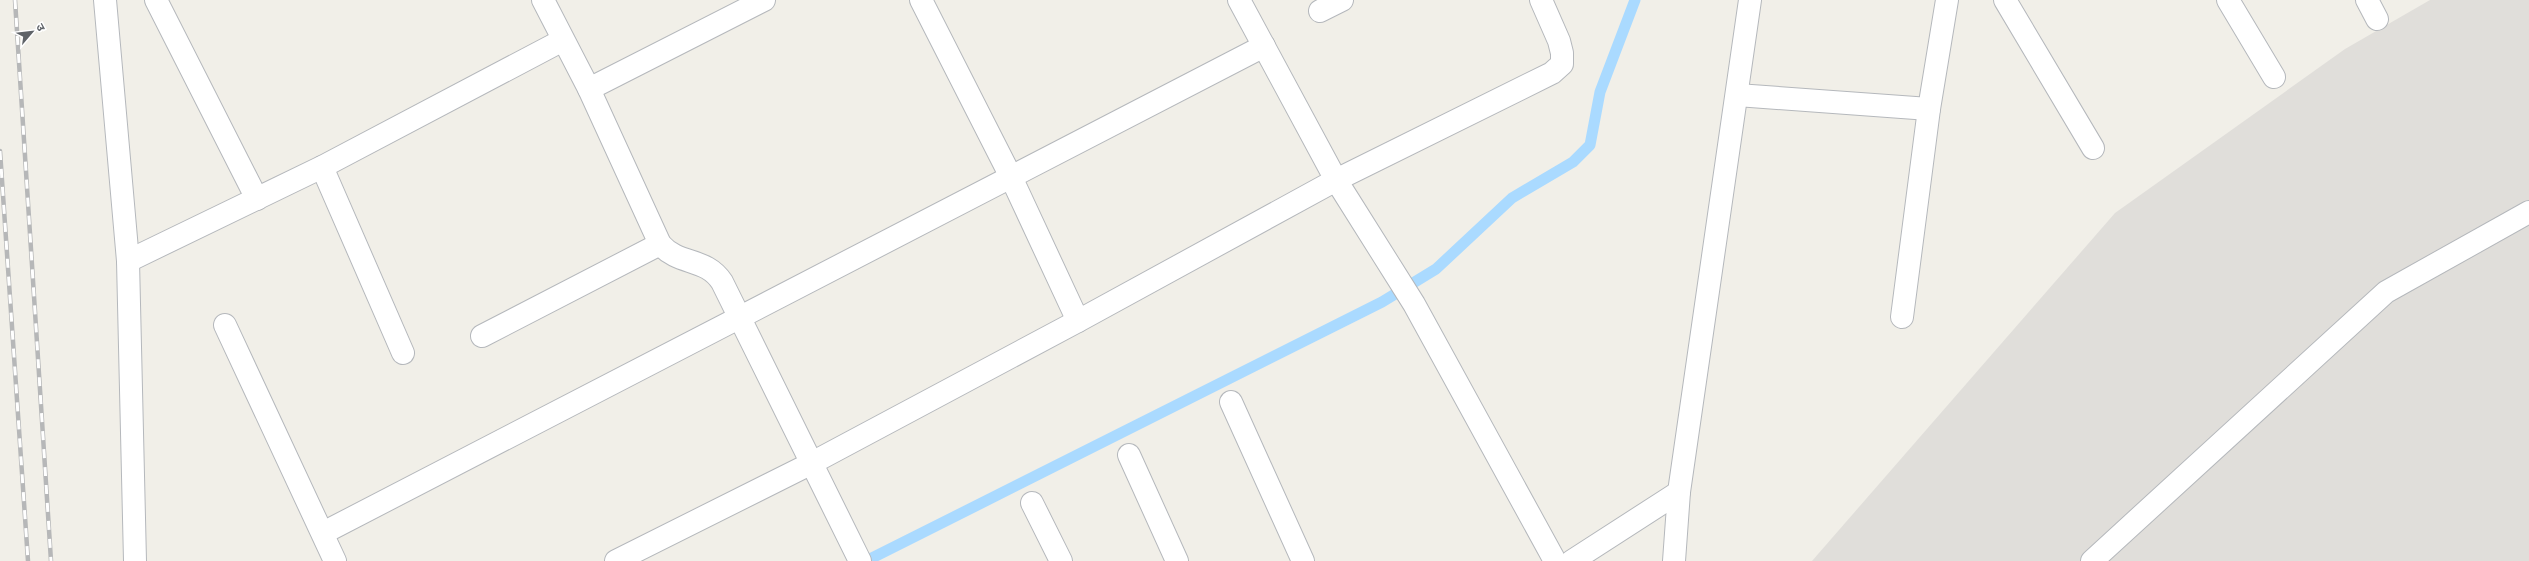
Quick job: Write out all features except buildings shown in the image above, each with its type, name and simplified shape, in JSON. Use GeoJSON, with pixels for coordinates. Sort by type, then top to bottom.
{"type":"FeatureCollection","features":[{"type":"Feature","properties":{"kind":"street"},"geometry":{"type":"LineString","coordinates":[[105,0],[128,261],[135,561]]}},
{"type":"Feature","properties":{"kind":"street"},"geometry":{"type":"LineString","coordinates":[[156,0],[257,199]]}},
{"type":"Feature","properties":{"kind":"street"},"geometry":{"type":"LineString","coordinates":[[543,0],[589,89],[660,244],[673,255],[706,266],[716,272],[810,464],[860,561]]}},
{"type":"Feature","properties":{"kind":"street"},"geometry":{"type":"LineString","coordinates":[[589,89],[764,0]]}},
{"type":"Feature","properties":{"kind":"street"},"geometry":{"type":"LineString","coordinates":[[921,0],[1011,177],[1078,321]]}},
{"type":"Feature","properties":{"kind":"street"},"geometry":{"type":"LineString","coordinates":[[1239,0],[1336,180],[1414,304],[1555,561]]}},
{"type":"Feature","properties":{"kind":"street"},"geometry":{"type":"LineString","coordinates":[[1320,11],[1342,0]]}},
{"type":"Feature","properties":{"kind":"street"},"geometry":{"type":"LineString","coordinates":[[616,561],[810,464],[1078,321],[1336,180],[1552,72],[1562,64],[1562,53],[1541,0]]}},
{"type":"Feature","properties":{"kind":"street"},"geometry":{"type":"LineString","coordinates":[[1674,561],[1679,492],[1750,0]]}},
{"type":"Feature","properties":{"kind":"street"},"geometry":{"type":"LineString","coordinates":[[1902,317],[1929,109],[1947,0]]}},
{"type":"Feature","properties":{"kind":"street"},"geometry":{"type":"LineString","coordinates":[[2005,0],[2093,148]]}},
{"type":"Feature","properties":{"kind":"street"},"geometry":{"type":"LineString","coordinates":[[2228,0],[2274,76]]}},
{"type":"Feature","properties":{"kind":"street"},"geometry":{"type":"LineString","coordinates":[[2367,0],[2377,19]]}},
{"type":"Feature","properties":{"kind":"street"},"geometry":{"type":"LineString","coordinates":[[128,261],[322,167],[563,40]]}},
{"type":"Feature","properties":{"kind":"street"},"geometry":{"type":"LineString","coordinates":[[323,533],[1264,46]]}},
{"type":"Feature","properties":{"kind":"street"},"geometry":{"type":"LineString","coordinates":[[1737,95],[1929,109]]}},
{"type":"Feature","properties":{"kind":"street"},"geometry":{"type":"LineString","coordinates":[[322,167],[403,353]]}},
{"type":"Feature","properties":{"kind":"street"},"geometry":{"type":"LineString","coordinates":[[2092,561],[2386,292],[2529,212]]}},
{"type":"Feature","properties":{"kind":"street"},"geometry":{"type":"LineString","coordinates":[[482,336],[660,244]]}},
{"type":"Feature","properties":{"kind":"street"},"geometry":{"type":"LineString","coordinates":[[225,324],[335,561]]}},
{"type":"Feature","properties":{"kind":"street"},"geometry":{"type":"LineString","coordinates":[[1231,402],[1303,561]]}},
{"type":"Feature","properties":{"kind":"street"},"geometry":{"type":"LineString","coordinates":[[1129,455],[1177,561]]}},
{"type":"Feature","properties":{"kind":"street"},"geometry":{"type":"LineString","coordinates":[[1572,561],[1679,492]]}},
{"type":"Feature","properties":{"kind":"street"},"geometry":{"type":"LineString","coordinates":[[1032,502],[1061,561]]}},
{"type":"Feature","properties":{"kind":"shaded area"},"geometry":{"type":"Polygon","coordinates":[[[2430,0],[2529,0],[2529,561],[1812,561],[2115,213],[2345,49],[2430,0]]]}},
{"type":"Feature","properties":{"kind":"waterway"},"geometry":{"type":"LineString","coordinates":[[866,561],[1382,302],[1436,269],[1512,198],[1573,162],[1590,145],[1600,92],[1635,0]]}},
{"type":"Feature","properties":{"kind":"railway"},"geometry":{"type":"LineString","coordinates":[[15,0],[51,561]]}},
{"type":"Feature","properties":{"kind":"railway"},"geometry":{"type":"LineString","coordinates":[[0,151],[28,561]]}}]}
